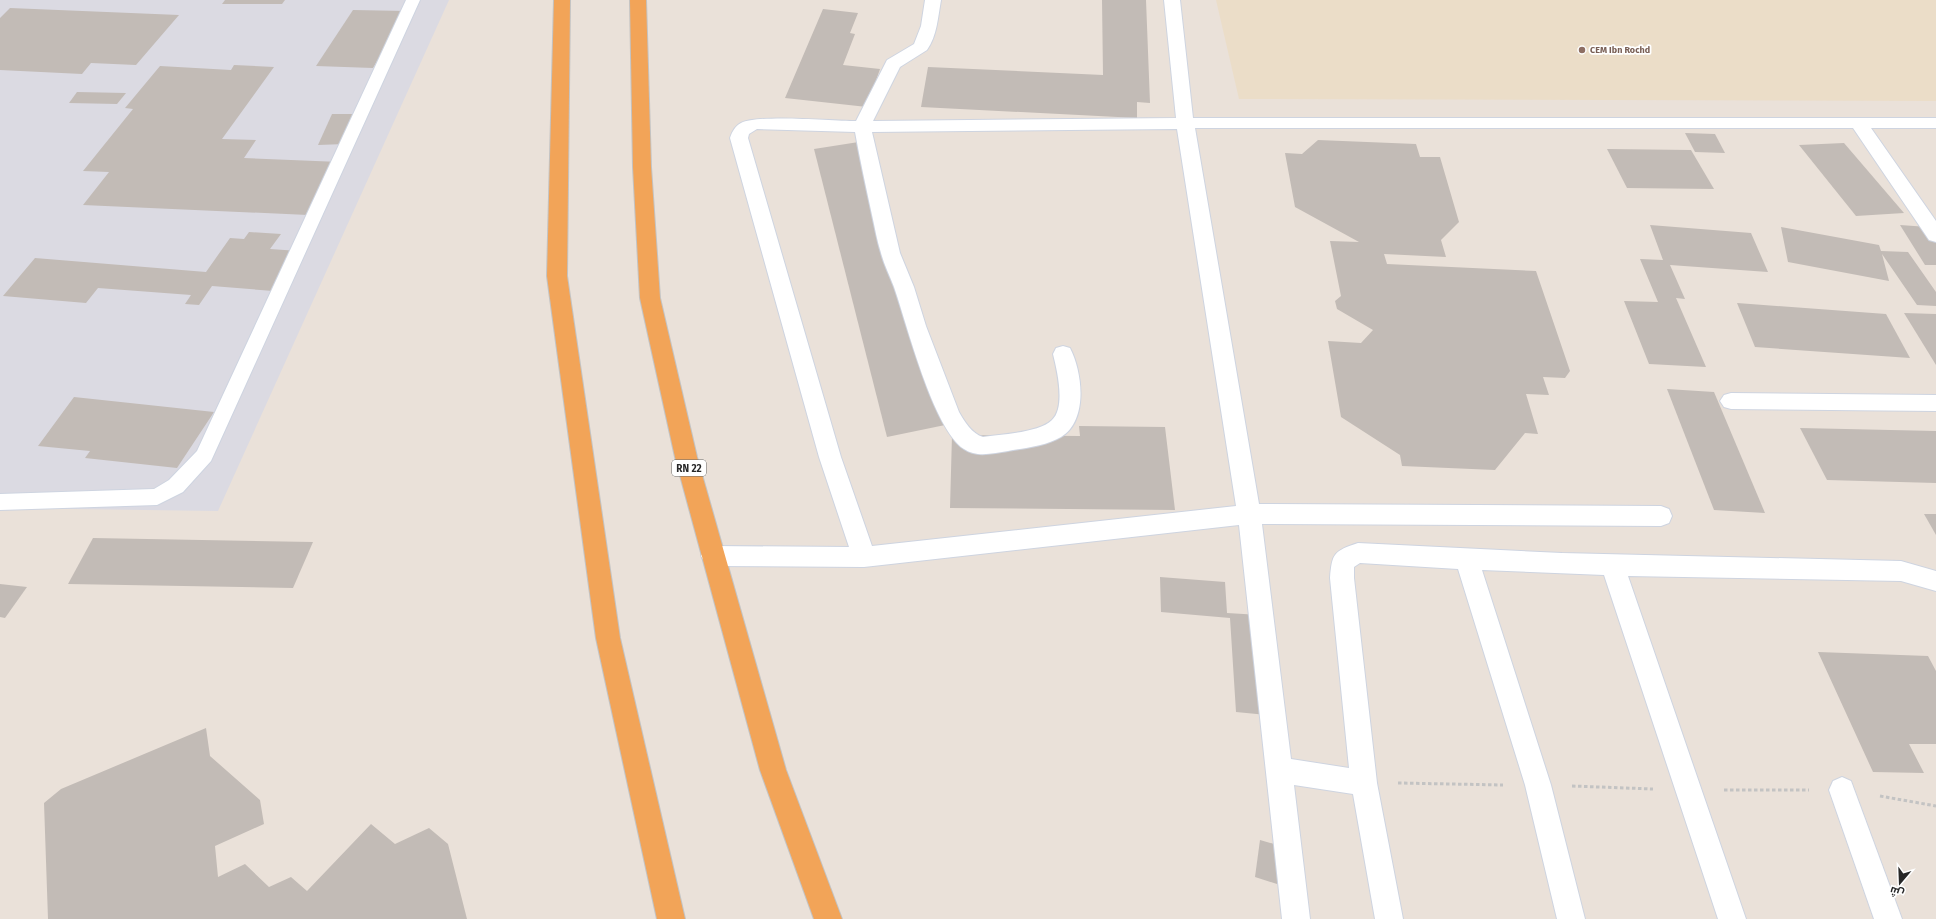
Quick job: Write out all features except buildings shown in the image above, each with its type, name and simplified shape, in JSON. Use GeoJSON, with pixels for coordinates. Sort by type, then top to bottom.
{"type":"FeatureCollection","features":[{"type":"Feature","properties":{"kind":"highway"},"geometry":{"type":"LineString","coordinates":[[562,0],[557,276],[608,638],[671,919]]}},
{"type":"Feature","properties":{"kind":"highway","name":"RN 22"},"geometry":{"type":"LineString","coordinates":[[638,0],[642,167],[650,298],[686,457],[772,770],[828,919]]}},
{"type":"Feature","properties":{"kind":"street"},"geometry":{"type":"LineString","coordinates":[[933,0],[929,26],[922,47],[893,64],[862,127],[890,253],[949,414],[958,429],[972,443],[983,446],[996,445],[1052,432],[1060,426],[1065,419],[1070,394],[1068,374],[1063,354]]}},
{"type":"Feature","properties":{"kind":"street"},"geometry":{"type":"LineString","coordinates":[[1172,0],[1185,123],[1250,514],[1296,919]]}},
{"type":"Feature","properties":{"kind":"street"},"geometry":{"type":"LineString","coordinates":[[864,557],[830,457],[739,138],[741,131],[745,128],[757,124],[862,127],[1408,122],[1936,123]]}},
{"type":"Feature","properties":{"kind":"street"},"geometry":{"type":"LineString","coordinates":[[1859,124],[1936,235]]}},
{"type":"Feature","properties":{"kind":"street"},"geometry":{"type":"LineString","coordinates":[[1730,401],[1936,403]]}},
{"type":"Feature","properties":{"kind":"street"},"geometry":{"type":"LineString","coordinates":[[713,556],[864,557],[1250,514],[1661,516]]}},
{"type":"Feature","properties":{"kind":"street"},"geometry":{"type":"LineString","coordinates":[[1389,919],[1364,783],[1342,578],[1343,561],[1358,553],[1467,561],[1613,567],[1901,571],[1936,580]]}},
{"type":"Feature","properties":{"kind":"street"},"geometry":{"type":"LineString","coordinates":[[1467,561],[1538,785],[1571,919]]}},
{"type":"Feature","properties":{"kind":"street"},"geometry":{"type":"LineString","coordinates":[[1613,567],[1732,919]]}},
{"type":"Feature","properties":{"kind":"street"},"geometry":{"type":"LineString","coordinates":[[1279,770],[1364,783]]}},
{"type":"Feature","properties":{"kind":"street"},"geometry":{"type":"LineString","coordinates":[[1842,790],[1888,919]]}},
{"type":"Feature","properties":{"kind":"lane"},"geometry":{"type":"LineString","coordinates":[[0,502],[157,497],[176,486],[204,456],[413,0]]}},
{"type":"Feature","properties":{"kind":"shaded area"},"geometry":{"type":"Polygon","coordinates":[[[0,0],[449,0],[218,511],[0,508],[0,0]]]}},
{"type":"Feature","properties":{"kind":"shaded area","name":"CEM Ibn Rochd"},"geometry":{"type":"Polygon","coordinates":[[[1216,0],[1936,0],[1936,101],[1239,99],[1216,0]]]}},
{"type":"Feature","properties":{"kind":"place","name":"CEM Ibn Rochd"},"geometry":{"type":"Point","coordinates":[1582,50]}}]}
